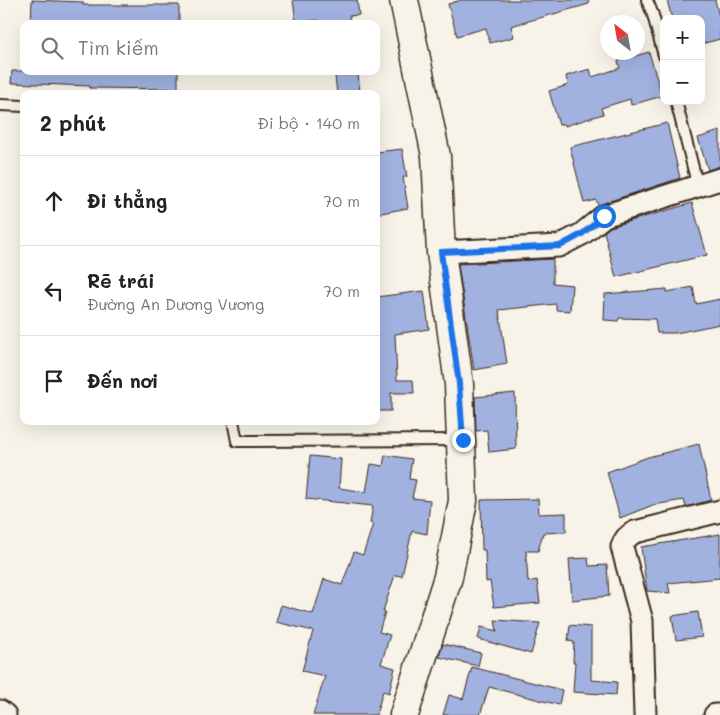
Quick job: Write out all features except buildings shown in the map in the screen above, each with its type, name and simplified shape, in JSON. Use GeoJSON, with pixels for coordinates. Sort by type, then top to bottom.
{"type":"FeatureCollection","features":[{"type":"Feature","properties":{"kind":"main road"},"geometry":{"type":"LineString","coordinates":[[404,715],[448,577],[463,501],[463,440],[459,384],[441,252],[436,156],[406,0]]}},
{"type":"Feature","properties":{"kind":"street"},"geometry":{"type":"LineString","coordinates":[[441,252],[560,246],[582,234],[604,216],[720,180]]}},
{"type":"Feature","properties":{"kind":"street"},"geometry":{"type":"LineString","coordinates":[[645,715],[642,621],[622,547],[630,534],[635,532],[720,511]]}},
{"type":"Feature","properties":{"kind":"street"},"geometry":{"type":"LineString","coordinates":[[0,711],[6,715]]}},
{"type":"Feature","properties":{"kind":"street"},"geometry":{"type":"LineString","coordinates":[[715,715],[720,715]]}},
{"type":"Feature","properties":{"kind":"lane"},"geometry":{"type":"LineString","coordinates":[[647,0],[660,41]]}},
{"type":"Feature","properties":{"kind":"lane"},"geometry":{"type":"LineString","coordinates":[[0,105],[20,106]]}},
{"type":"Feature","properties":{"kind":"lane"},"geometry":{"type":"LineString","coordinates":[[677,105],[698,187]]}},
{"type":"Feature","properties":{"kind":"lane"},"geometry":{"type":"LineString","coordinates":[[234,425],[237,441],[463,440]]}},
{"type":"Feature","properties":{"kind":"route"},"geometry":{"type":"LineString","coordinates":[[463,440],[459,384],[441,252],[560,246],[582,234],[604,216]]}}]}
